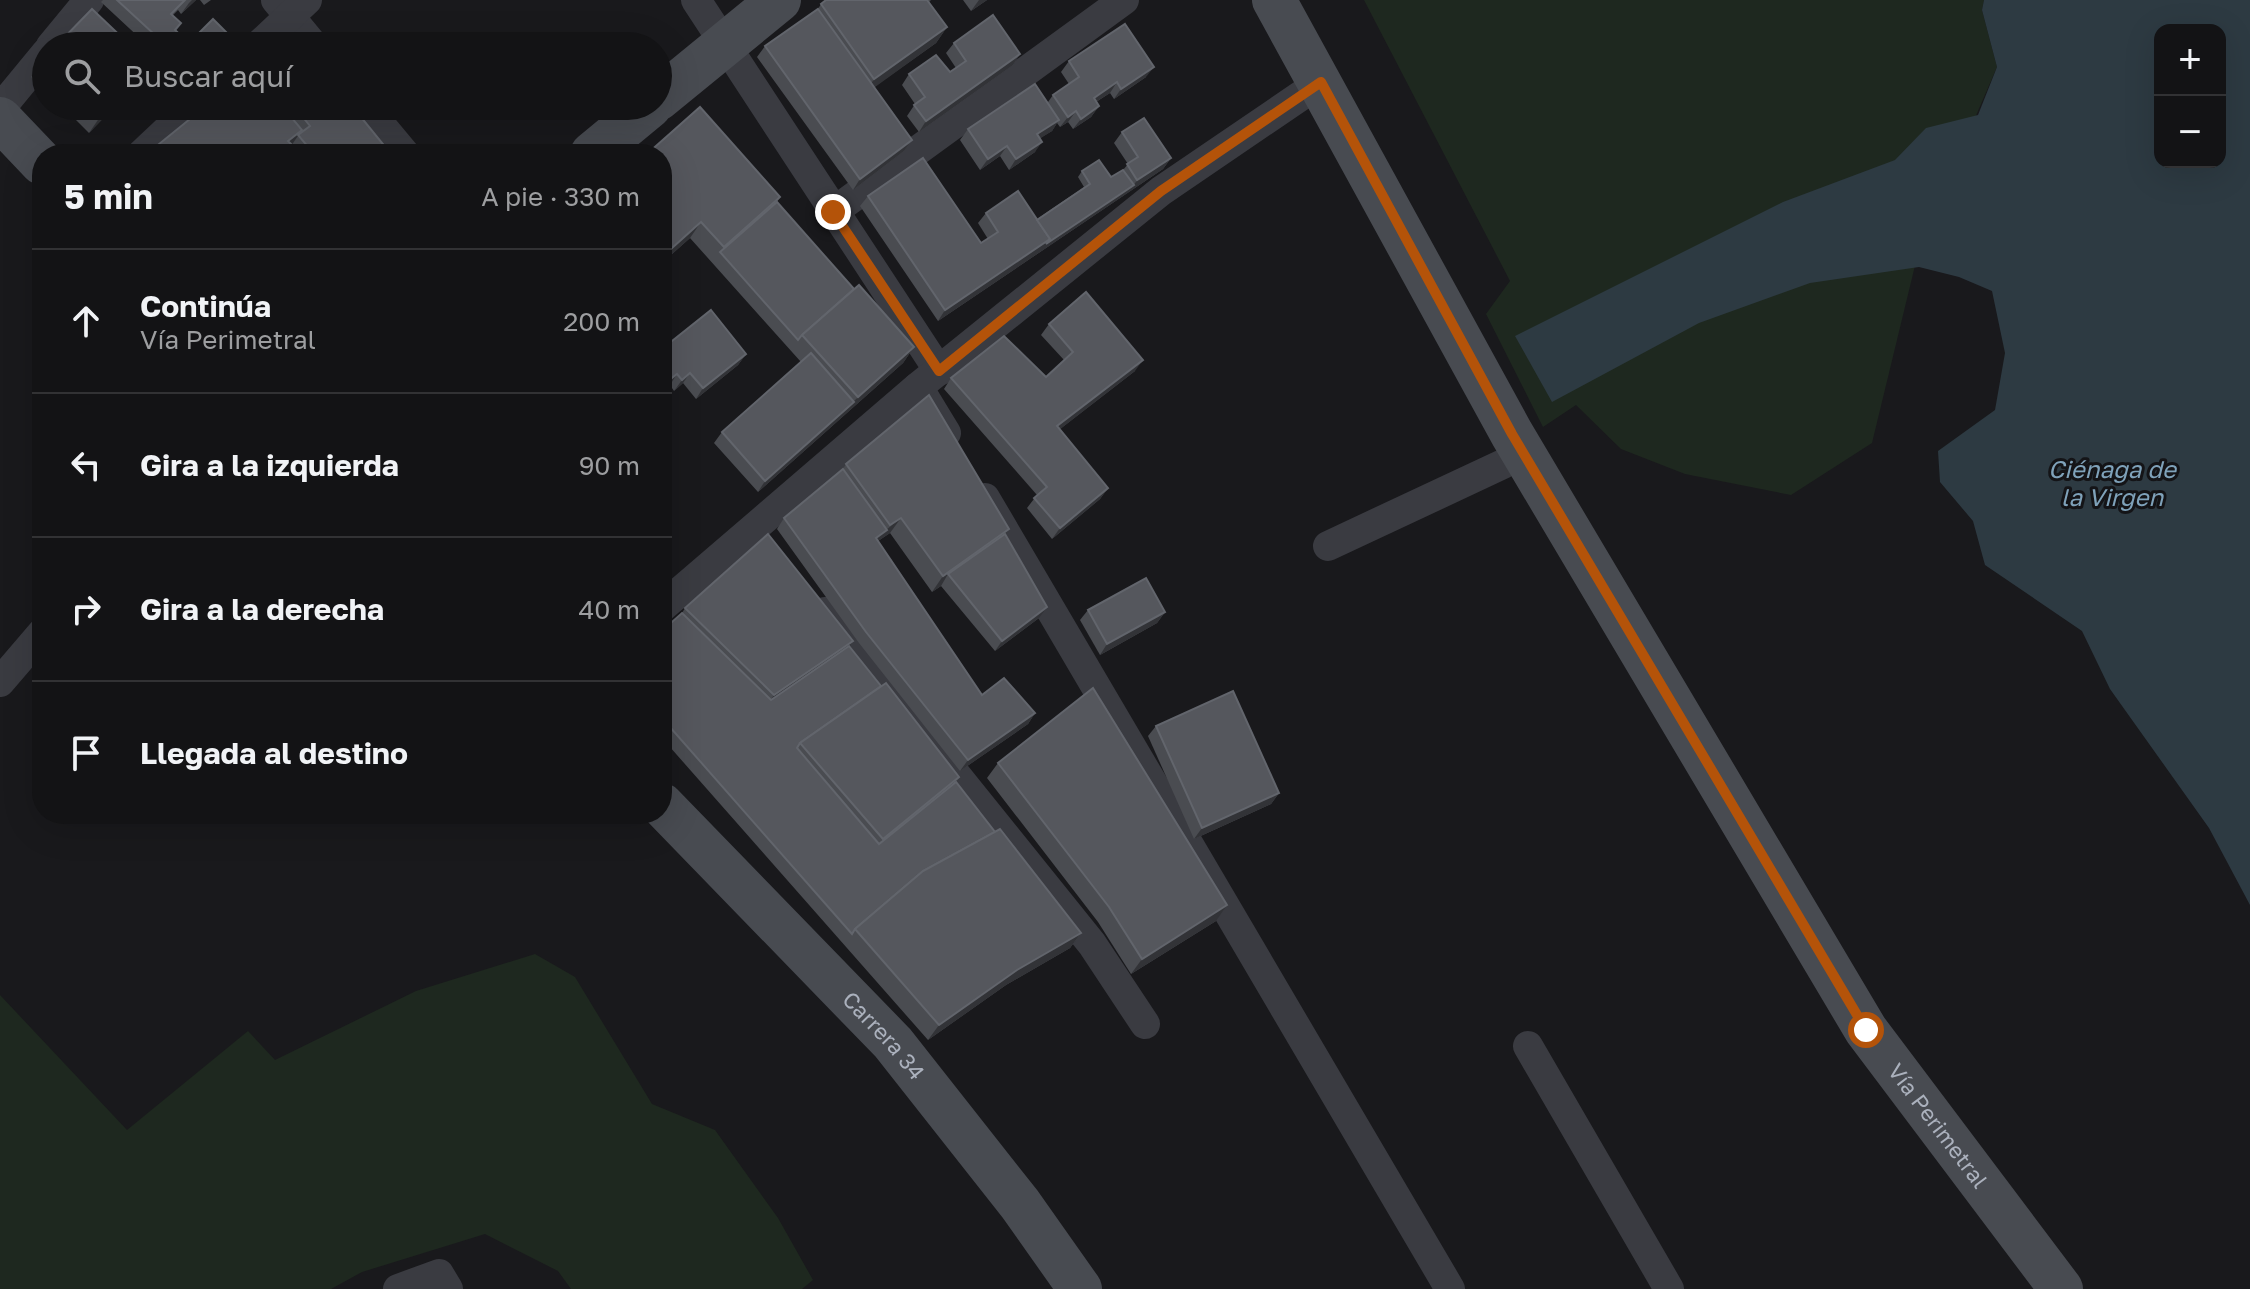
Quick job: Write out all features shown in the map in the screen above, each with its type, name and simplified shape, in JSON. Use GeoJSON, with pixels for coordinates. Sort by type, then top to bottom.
{"type":"FeatureCollection","features":[{"type":"Feature","properties":{"kind":"street"},"geometry":{"type":"LineString","coordinates":[[63,32],[89,0]]}},
{"type":"Feature","properties":{"kind":"street"},"geometry":{"type":"LineString","coordinates":[[696,0],[833,212],[929,379],[958,452]]}},
{"type":"Feature","properties":{"kind":"street"},"geometry":{"type":"LineString","coordinates":[[672,88],[779,0]]}},
{"type":"Feature","properties":{"kind":"street"},"geometry":{"type":"LineString","coordinates":[[833,212],[1124,0]]}},
{"type":"Feature","properties":{"kind":"street","name":"Vía Perimetral"},"geometry":{"type":"LineString","coordinates":[[1274,0],[1447,312],[1508,449],[1866,1030],[2061,1289]]}},
{"type":"Feature","properties":{"kind":"street"},"geometry":{"type":"LineString","coordinates":[[269,32],[291,5],[306,32]]}},
{"type":"Feature","properties":{"kind":"street"},"geometry":{"type":"LineString","coordinates":[[0,109],[32,70]]}},
{"type":"Feature","properties":{"kind":"street"},"geometry":{"type":"LineString","coordinates":[[672,598],[929,379],[1161,191],[1321,82]]}},
{"type":"Feature","properties":{"kind":"street"},"geometry":{"type":"LineString","coordinates":[[0,119],[32,153]]}},
{"type":"Feature","properties":{"kind":"street"},"geometry":{"type":"LineString","coordinates":[[153,144],[178,120]]}},
{"type":"Feature","properties":{"kind":"street"},"geometry":{"type":"LineString","coordinates":[[377,120],[397,144]]}},
{"type":"Feature","properties":{"kind":"street"},"geometry":{"type":"LineString","coordinates":[[604,144],[633,120]]}},
{"type":"Feature","properties":{"kind":"street"},"geometry":{"type":"LineString","coordinates":[[1328,546],[1508,449]]}},
{"type":"Feature","properties":{"kind":"street"},"geometry":{"type":"LineString","coordinates":[[974,479],[1450,1289]]}},
{"type":"Feature","properties":{"kind":"street"},"geometry":{"type":"LineString","coordinates":[[756,525],[775,550]]}},
{"type":"Feature","properties":{"kind":"street"},"geometry":{"type":"LineString","coordinates":[[805,587],[1092,944],[1145,1024]]}},
{"type":"Feature","properties":{"kind":"street"},"geometry":{"type":"LineString","coordinates":[[0,682],[32,645]]}},
{"type":"Feature","properties":{"kind":"street","name":"Carrera 34"},"geometry":{"type":"LineString","coordinates":[[672,815],[893,1043],[1020,1204],[1080,1289]]}},
{"type":"Feature","properties":{"kind":"street"},"geometry":{"type":"LineString","coordinates":[[1528,1046],[1669,1289]]}},
{"type":"Feature","properties":{"kind":"street"},"geometry":{"type":"LineString","coordinates":[[398,1289],[439,1274],[448,1289]]}},
{"type":"Feature","properties":{"kind":"green space"},"geometry":{"type":"Polygon","coordinates":[[[1364,0],[1984,0],[1982,10],[1997,67],[1920,245],[1872,443],[1791,495],[1685,474],[1621,449],[1576,405],[1543,427],[1486,314],[1510,281],[1364,0]]]}},
{"type":"Feature","properties":{"kind":"green space"},"geometry":{"type":"Polygon","coordinates":[[[535,954],[575,977],[652,1104],[715,1130],[778,1218],[813,1280],[802,1289],[571,1289],[558,1271],[485,1234],[362,1272],[331,1289],[0,1289],[0,995],[127,1130],[248,1031],[275,1060],[416,991],[535,954]]]}},
{"type":"Feature","properties":{"kind":"water","name":"Ciénaga de la Virgen"},"geometry":{"type":"Polygon","coordinates":[[[1984,0],[2250,0],[2250,905],[2209,828],[2110,689],[2082,631],[1985,565],[1973,521],[1940,482],[1938,451],[1995,410],[2005,353],[1992,291],[1959,277],[1919,267],[1810,283],[1699,323],[1552,402],[1515,336],[1783,202],[1895,160],[1926,128],[1978,115],[1997,67],[1982,10],[1984,0]]]}},
{"type":"Feature","properties":{"kind":"building"},"geometry":{"type":"Polygon","coordinates":[[[117,0],[185,0],[171,14],[181,23],[175,30],[177,32],[152,32],[117,0]]]}},
{"type":"Feature","properties":{"kind":"building"},"geometry":{"type":"Polygon","coordinates":[[[826,0],[927,0],[947,27],[874,79],[821,4],[826,0]]]}},
{"type":"Feature","properties":{"kind":"building"},"geometry":{"type":"Polygon","coordinates":[[[92,9],[116,32],[70,32],[92,9]]]}},
{"type":"Feature","properties":{"kind":"building"},"geometry":{"type":"Polygon","coordinates":[[[818,9],[912,140],[860,179],[765,46],[818,9]]]}},
{"type":"Feature","properties":{"kind":"building"},"geometry":{"type":"Polygon","coordinates":[[[993,15],[1020,54],[926,121],[914,105],[925,97],[909,74],[936,55],[950,72],[966,61],[954,43],[993,15]]]}},
{"type":"Feature","properties":{"kind":"building"},"geometry":{"type":"Polygon","coordinates":[[[213,19],[226,32],[200,32],[213,19]]]}},
{"type":"Feature","properties":{"kind":"building"},"geometry":{"type":"Polygon","coordinates":[[[1125,24],[1154,67],[1121,89],[1117,82],[1094,98],[1099,106],[1081,119],[1076,111],[1068,117],[1053,95],[1079,77],[1069,61],[1125,24]]]}},
{"type":"Feature","properties":{"kind":"building"},"geometry":{"type":"Polygon","coordinates":[[[1035,84],[1059,120],[1037,134],[1042,142],[1016,159],[1007,146],[988,159],[968,129],[1035,84]]]}},
{"type":"Feature","properties":{"kind":"building"},"geometry":{"type":"Polygon","coordinates":[[[700,107],[780,197],[724,247],[701,222],[672,248],[672,144],[658,144],[700,107]]]}},
{"type":"Feature","properties":{"kind":"building"},"geometry":{"type":"Polygon","coordinates":[[[1144,118],[1171,158],[1137,180],[1127,164],[1138,157],[1122,132],[1144,118]]]}},
{"type":"Feature","properties":{"kind":"building"},"geometry":{"type":"Polygon","coordinates":[[[189,120],[294,120],[302,130],[288,141],[291,144],[159,144],[189,120]]]}},
{"type":"Feature","properties":{"kind":"building"},"geometry":{"type":"Polygon","coordinates":[[[305,120],[363,120],[383,144],[306,144],[298,135],[310,126],[305,120]]]}},
{"type":"Feature","properties":{"kind":"building"},"geometry":{"type":"Polygon","coordinates":[[[923,158],[981,243],[998,232],[986,213],[1018,191],[1050,239],[945,310],[868,196],[923,158]]]}},
{"type":"Feature","properties":{"kind":"building"},"geometry":{"type":"Polygon","coordinates":[[[1099,160],[1111,177],[1123,170],[1134,185],[1046,244],[1050,239],[1037,220],[1090,184],[1082,171],[1099,160]]]}},
{"type":"Feature","properties":{"kind":"building"},"geometry":{"type":"Polygon","coordinates":[[[777,202],[854,289],[798,340],[720,252],[777,202]]]}},
{"type":"Feature","properties":{"kind":"building"},"geometry":{"type":"Polygon","coordinates":[[[859,285],[914,347],[858,397],[802,335],[859,285]]]}},
{"type":"Feature","properties":{"kind":"building"},"geometry":{"type":"Polygon","coordinates":[[[1086,292],[1143,360],[1057,426],[1108,488],[1060,528],[1034,498],[1047,487],[951,378],[1004,336],[1046,377],[1073,352],[1049,324],[1086,292]]]}},
{"type":"Feature","properties":{"kind":"building"},"geometry":{"type":"Polygon","coordinates":[[[711,310],[746,354],[703,388],[690,373],[682,380],[677,374],[672,378],[672,341],[711,310]]]}},
{"type":"Feature","properties":{"kind":"building"},"geometry":{"type":"Polygon","coordinates":[[[811,353],[854,402],[765,481],[722,432],[811,353]]]}},
{"type":"Feature","properties":{"kind":"building"},"geometry":{"type":"Polygon","coordinates":[[[929,395],[1009,529],[943,576],[901,518],[890,525],[846,464],[929,395]]]}},
{"type":"Feature","properties":{"kind":"building"},"geometry":{"type":"Polygon","coordinates":[[[843,469],[887,530],[876,538],[982,695],[1004,678],[1035,713],[968,760],[866,632],[784,518],[843,469]]]}},
{"type":"Feature","properties":{"kind":"building"},"geometry":{"type":"Polygon","coordinates":[[[768,534],[853,641],[774,695],[685,608],[768,534]]]}},
{"type":"Feature","properties":{"kind":"building"},"geometry":{"type":"Polygon","coordinates":[[[1005,534],[1047,607],[1002,641],[948,574],[1005,534]]]}},
{"type":"Feature","properties":{"kind":"building"},"geometry":{"type":"Polygon","coordinates":[[[1146,578],[1165,612],[1107,644],[1088,610],[1146,578]]]}},
{"type":"Feature","properties":{"kind":"building"},"geometry":{"type":"Polygon","coordinates":[[[682,613],[771,700],[849,646],[881,686],[797,748],[879,844],[956,782],[995,832],[923,871],[852,934],[672,729],[672,622],[682,613]]]}},
{"type":"Feature","properties":{"kind":"building"},"geometry":{"type":"Polygon","coordinates":[[[886,683],[959,777],[883,839],[800,743],[886,683]]]}},
{"type":"Feature","properties":{"kind":"building"},"geometry":{"type":"Polygon","coordinates":[[[1093,688],[1227,905],[1142,959],[1109,907],[998,763],[1093,688]]]}},
{"type":"Feature","properties":{"kind":"building"},"geometry":{"type":"Polygon","coordinates":[[[1233,691],[1279,793],[1202,828],[1156,726],[1233,691]]]}},
{"type":"Feature","properties":{"kind":"building"},"geometry":{"type":"Polygon","coordinates":[[[1000,829],[1081,933],[1017,970],[939,1025],[855,929],[923,871],[1000,829]]]}},
{"type":"Feature","properties":{"kind":"route"},"geometry":{"type":"LineString","coordinates":[[833,212],[939,371],[1161,191],[1321,82],[1512,434],[1866,1030]]}}]}
